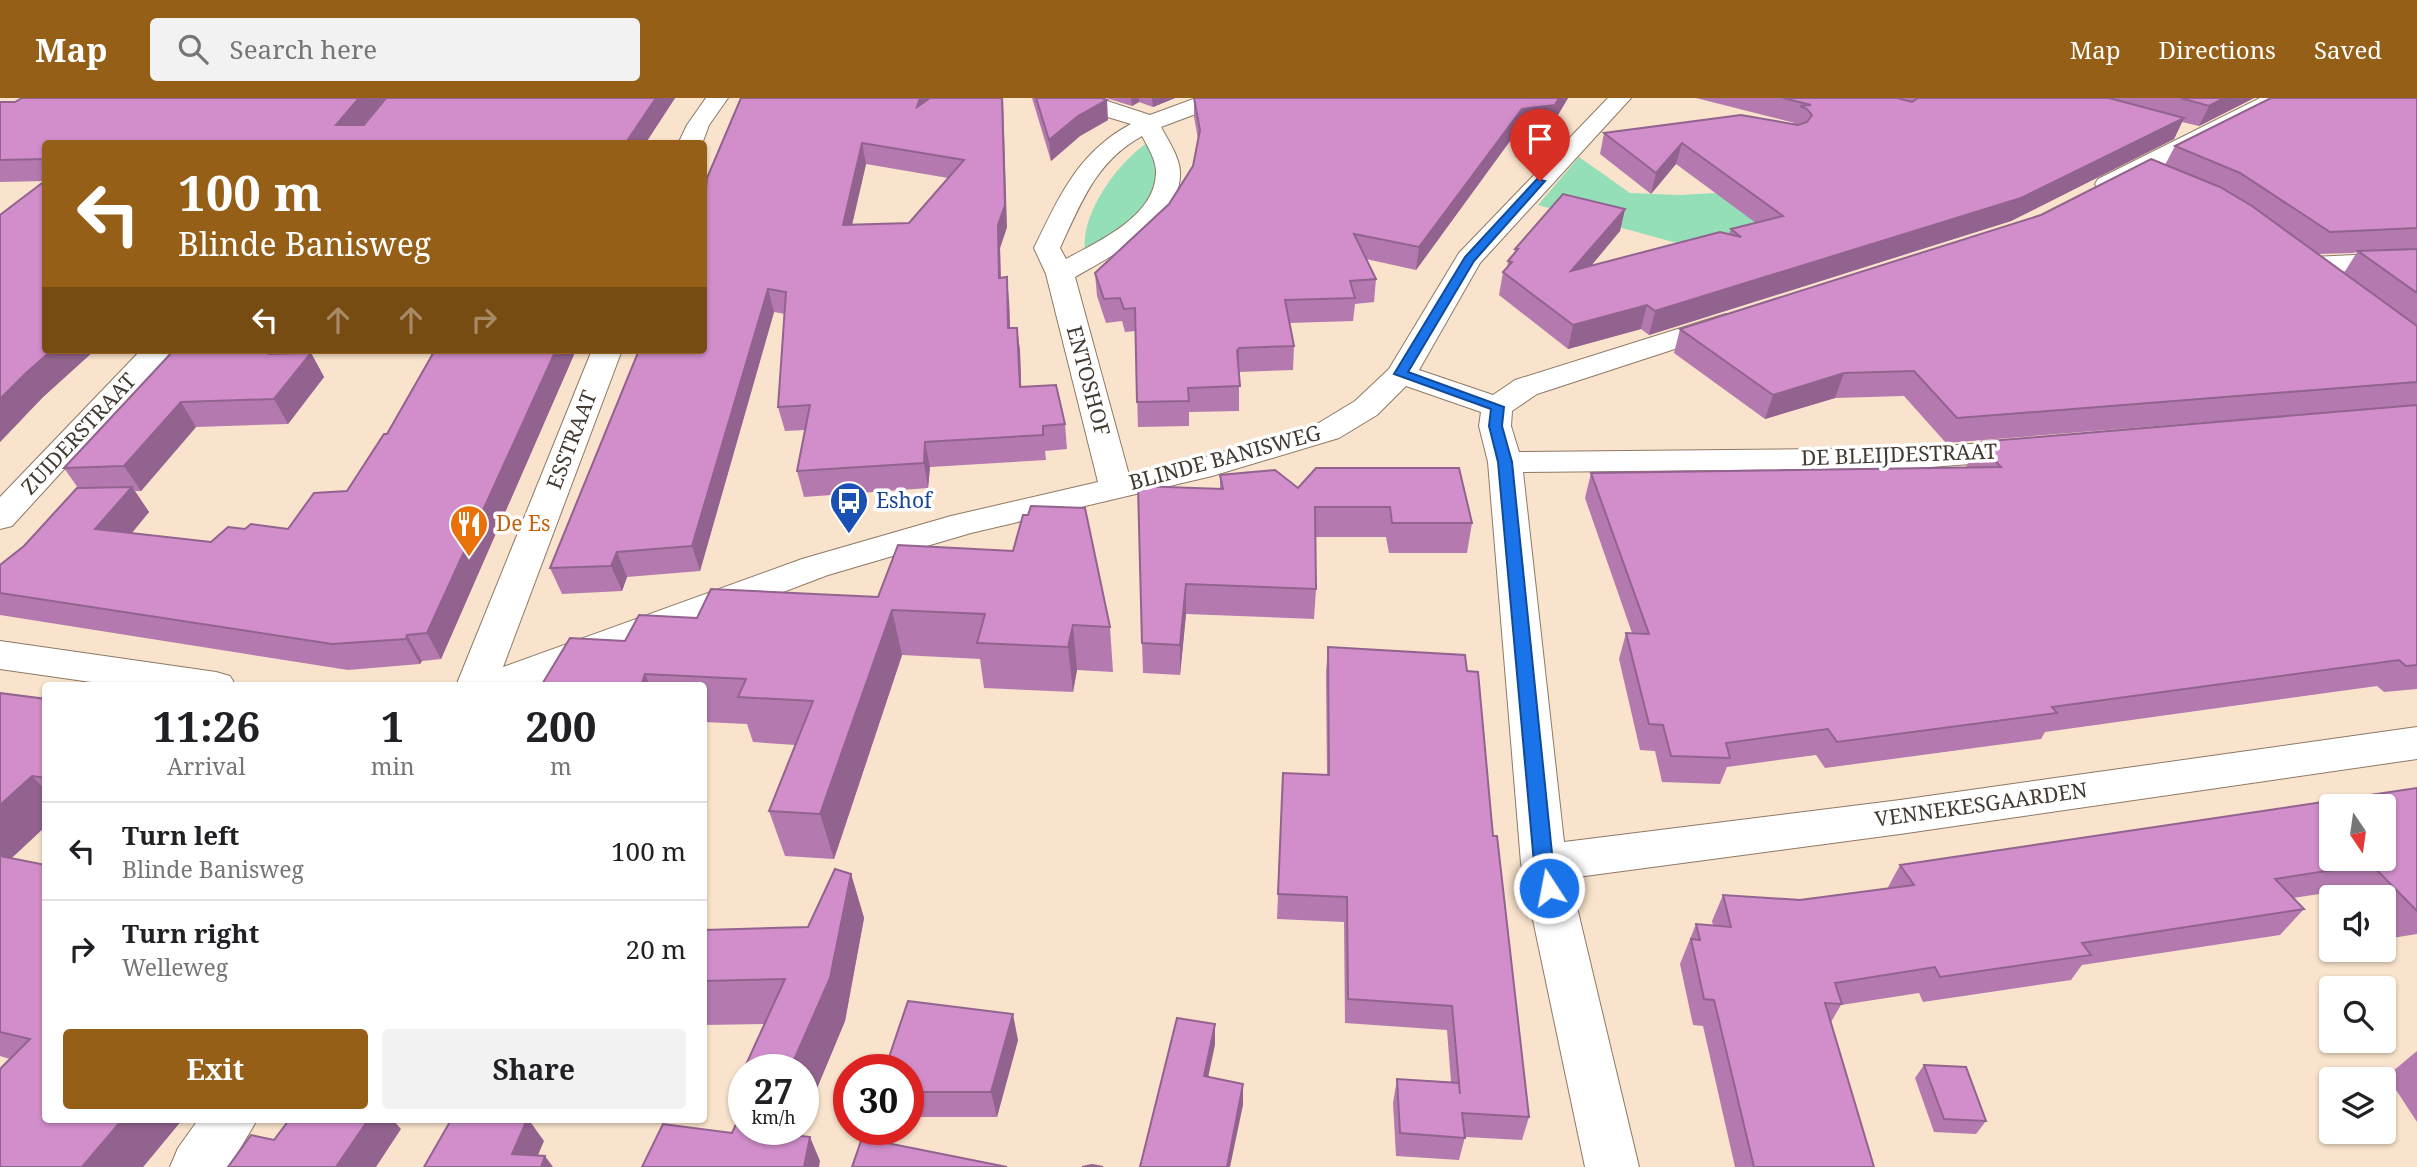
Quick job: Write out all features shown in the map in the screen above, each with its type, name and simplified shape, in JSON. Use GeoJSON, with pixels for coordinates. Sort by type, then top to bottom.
{"type":"FeatureCollection","features":[{"type":"Feature","properties":{"kind":"street"},"geometry":{"type":"LineString","coordinates":[[692,140],[698,125],[717,98]]}},
{"type":"Feature","properties":{"kind":"street"},"geometry":{"type":"LineString","coordinates":[[1060,274],[1139,226],[1163,195],[1168,172],[1147,122],[1104,106],[1069,98]]}},
{"type":"Feature","properties":{"kind":"street","name":"ENTOSHOF"},"geometry":{"type":"LineString","coordinates":[[1116,488],[1060,274],[1047,248],[1085,171],[1118,140],[1147,122],[1217,98]]}},
{"type":"Feature","properties":{"kind":"street","name":"BLINDE BANISWEG"},"geometry":{"type":"LineString","coordinates":[[505,682],[815,567],[963,524],[1200,469],[1328,431],[1366,408],[1401,374],[1469,259],[1619,98]]}},
{"type":"Feature","properties":{"kind":"street"},"geometry":{"type":"LineString","coordinates":[[2079,199],[2277,98]]}},
{"type":"Feature","properties":{"kind":"street"},"geometry":{"type":"LineString","coordinates":[[2174,129],[2200,136]]}},
{"type":"Feature","properties":{"kind":"street"},"geometry":{"type":"LineString","coordinates":[[1576,142],[1617,137]]}},
{"type":"Feature","properties":{"kind":"street"},"geometry":{"type":"LineString","coordinates":[[2137,168],[2170,180]]}},
{"type":"Feature","properties":{"kind":"street"},"geometry":{"type":"LineString","coordinates":[[2344,289],[2302,258],[2417,260]]}},
{"type":"Feature","properties":{"kind":"street"},"geometry":{"type":"LineString","coordinates":[[1612,1167],[1544,863],[1505,462],[1495,426],[1497,407],[1526,387],[1750,316]]}},
{"type":"Feature","properties":{"kind":"street","name":"ZUIDERSTRAAT"},"geometry":{"type":"LineString","coordinates":[[0,518],[154,354]]}},
{"type":"Feature","properties":{"kind":"street","name":"ESSTRAAT"},"geometry":{"type":"LineString","coordinates":[[478,682],[605,354]]}},
{"type":"Feature","properties":{"kind":"street"},"geometry":{"type":"LineString","coordinates":[[1401,374],[1497,407]]}},
{"type":"Feature","properties":{"kind":"street","name":"DE BLEIJDESTRAAT"},"geometry":{"type":"LineString","coordinates":[[1505,462],[1917,458],[2056,447]]}},
{"type":"Feature","properties":{"kind":"street"},"geometry":{"type":"LineString","coordinates":[[0,655],[188,682]]}},
{"type":"Feature","properties":{"kind":"street","name":"VENNEKESGAARDEN"},"geometry":{"type":"LineString","coordinates":[[1544,863],[1900,817],[2417,743]]}},
{"type":"Feature","properties":{"kind":"street"},"geometry":{"type":"LineString","coordinates":[[197,1167],[228,1123]]}},
{"type":"Feature","properties":{"kind":"green space"},"geometry":{"type":"Polygon","coordinates":[[[1152,140],[1157,176],[1152,198],[1137,216],[1086,257],[1087,225],[1103,191],[1126,161],[1152,140]]]}},
{"type":"Feature","properties":{"kind":"green space"},"geometry":{"type":"Polygon","coordinates":[[[1579,157],[1630,193],[1680,195],[1733,192],[1801,215],[1695,248],[1538,205],[1579,157]]]}},
{"type":"Feature","properties":{"kind":"building"},"geometry":{"type":"Polygon","coordinates":[[[22,98],[359,98],[336,125],[364,125],[386,98],[656,98],[628,140],[42,140],[42,159],[0,160],[0,102],[15,102],[22,98]]]}},
{"type":"Feature","properties":{"kind":"building"},"geometry":{"type":"Polygon","coordinates":[[[741,98],[920,98],[917,107],[930,98],[1002,98],[1005,205],[998,225],[999,278],[1007,277],[1008,328],[1017,328],[1020,387],[1056,385],[1065,424],[1043,426],[1043,435],[925,442],[924,463],[797,471],[810,405],[778,407],[786,292],[768,289],[692,546],[617,552],[611,566],[550,568],[637,354],[707,354],[707,178],[741,98]],[[862,143],[843,225],[909,223],[964,160],[862,143]]]}},
{"type":"Feature","properties":{"kind":"building"},"geometry":{"type":"Polygon","coordinates":[[[1036,98],[1107,100],[1078,116],[1049,140],[1036,98]]]}},
{"type":"Feature","properties":{"kind":"building"},"geometry":{"type":"Polygon","coordinates":[[[1194,98],[1559,98],[1555,105],[1522,109],[1419,247],[1354,234],[1376,279],[1350,281],[1355,298],[1285,300],[1294,346],[1239,348],[1240,386],[1188,388],[1189,401],[1137,402],[1135,308],[1124,309],[1120,298],[1104,299],[1095,273],[1169,204],[1193,166],[1200,130],[1194,98]]]}},
{"type":"Feature","properties":{"kind":"building"},"geometry":{"type":"Polygon","coordinates":[[[1783,98],[1897,98],[1912,102],[1918,98],[2109,98],[2184,118],[2021,198],[1655,311],[1647,305],[1573,325],[1503,272],[1512,262],[1508,261],[1518,249],[1515,249],[1563,194],[1625,209],[1571,271],[1720,232],[1741,237],[1731,229],[1783,216],[1682,143],[1656,173],[1604,133],[1741,115],[1798,125],[1807,122],[1812,115],[1800,106],[1811,105],[1783,98]]]}},
{"type":"Feature","properties":{"kind":"building"},"geometry":{"type":"Polygon","coordinates":[[[2181,98],[2224,98],[2209,106],[2181,98]]]}},
{"type":"Feature","properties":{"kind":"building"},"geometry":{"type":"Polygon","coordinates":[[[2271,98],[2417,98],[2417,228],[2330,232],[2240,173],[2175,146],[2271,98]]]}},
{"type":"Feature","properties":{"kind":"building"},"geometry":{"type":"Polygon","coordinates":[[[2151,159],[2220,187],[2252,206],[2417,326],[2417,382],[1957,418],[1914,371],[1844,373],[1773,395],[1680,329],[2041,215],[2151,159]]]}},
{"type":"Feature","properties":{"kind":"building"},"geometry":{"type":"Polygon","coordinates":[[[42,183],[42,354],[47,354],[0,399],[0,215],[42,183]]]}},
{"type":"Feature","properties":{"kind":"building"},"geometry":{"type":"Polygon","coordinates":[[[2417,249],[2417,293],[2358,251],[2417,249]]]}},
{"type":"Feature","properties":{"kind":"building"},"geometry":{"type":"Polygon","coordinates":[[[170,354],[310,354],[274,399],[181,402],[124,466],[64,468],[170,354]]]}},
{"type":"Feature","properties":{"kind":"building"},"geometry":{"type":"Polygon","coordinates":[[[433,354],[554,354],[427,633],[407,635],[406,639],[332,644],[0,593],[0,565],[24,546],[77,488],[132,487],[95,529],[211,542],[228,527],[245,529],[251,524],[288,529],[314,493],[347,491],[384,434],[387,434],[433,354]]]}},
{"type":"Feature","properties":{"kind":"building"},"geometry":{"type":"Polygon","coordinates":[[[2417,405],[2417,665],[2406,666],[2399,660],[2052,707],[2057,713],[1837,742],[1828,729],[1726,743],[1730,758],[1671,756],[1663,725],[1649,724],[1626,633],[1649,634],[1591,473],[2001,467],[1978,442],[2417,405]]]}},
{"type":"Feature","properties":{"kind":"building"},"geometry":{"type":"Polygon","coordinates":[[[1316,468],[1459,468],[1472,523],[1392,523],[1390,507],[1315,507],[1316,589],[1186,584],[1180,645],[1142,643],[1138,486],[1223,489],[1220,475],[1275,470],[1298,488],[1316,468]]]}},
{"type":"Feature","properties":{"kind":"building"},"geometry":{"type":"Polygon","coordinates":[[[1031,506],[1085,508],[1110,627],[1073,625],[1068,647],[977,643],[985,614],[892,610],[820,814],[769,811],[813,701],[738,697],[746,679],[645,674],[642,682],[543,682],[570,638],[625,641],[639,615],[697,618],[711,589],[878,597],[898,545],[1013,551],[1023,515],[1028,515],[1031,506]]]}},
{"type":"Feature","properties":{"kind":"building"},"geometry":{"type":"Polygon","coordinates":[[[1328,647],[1465,655],[1467,671],[1478,672],[1493,836],[1497,836],[1529,1117],[1462,1113],[1465,1138],[1400,1133],[1397,1079],[1459,1083],[1452,1006],[1348,999],[1347,897],[1278,894],[1283,773],[1329,775],[1328,647]]]}},
{"type":"Feature","properties":{"kind":"building"},"geometry":{"type":"Polygon","coordinates":[[[0,693],[42,698],[42,777],[32,776],[0,805],[0,693]]]}},
{"type":"Feature","properties":{"kind":"building"},"geometry":{"type":"Polygon","coordinates":[[[2417,788],[2417,911],[2396,890],[2396,885],[2392,885],[2379,872],[2396,872],[2396,794],[2377,794],[2417,788]]]}},
{"type":"Feature","properties":{"kind":"building"},"geometry":{"type":"Polygon","coordinates":[[[2319,803],[2320,872],[2275,879],[2304,909],[2082,943],[2091,955],[1940,977],[1935,967],[1835,983],[1842,1004],[1825,1003],[1874,1167],[1754,1167],[1714,1000],[1704,999],[1691,939],[1700,940],[1696,924],[1731,927],[1723,895],[1800,900],[1914,885],[1900,865],[2319,803]]]}},
{"type":"Feature","properties":{"kind":"building"},"geometry":{"type":"Polygon","coordinates":[[[0,856],[42,864],[42,1123],[119,1123],[82,1167],[0,1167],[0,1069],[30,1039],[0,1032],[0,856]]]}},
{"type":"Feature","properties":{"kind":"building"},"geometry":{"type":"Polygon","coordinates":[[[835,869],[851,874],[830,978],[797,1054],[751,1054],[785,979],[707,981],[707,930],[808,927],[835,869]]]}},
{"type":"Feature","properties":{"kind":"building"},"geometry":{"type":"Polygon","coordinates":[[[908,1001],[1013,1014],[991,1092],[924,1092],[924,1054],[890,1054],[908,1001]]]}},
{"type":"Feature","properties":{"kind":"building"},"geometry":{"type":"Polygon","coordinates":[[[1177,1018],[1215,1024],[1204,1076],[1243,1084],[1227,1167],[1140,1167],[1177,1018]]]}},
{"type":"Feature","properties":{"kind":"building"},"geometry":{"type":"Polygon","coordinates":[[[1924,1065],[1966,1067],[1986,1121],[1944,1119],[1924,1065]]]}},
{"type":"Feature","properties":{"kind":"building"},"geometry":{"type":"Polygon","coordinates":[[[287,1123],[366,1123],[336,1167],[228,1167],[251,1135],[274,1140],[287,1123]]]}},
{"type":"Feature","properties":{"kind":"building"},"geometry":{"type":"Polygon","coordinates":[[[449,1123],[526,1123],[512,1154],[545,1156],[541,1167],[424,1167],[449,1123]]]}},
{"type":"Feature","properties":{"kind":"building"},"geometry":{"type":"Polygon","coordinates":[[[663,1124],[728,1132],[728,1145],[808,1145],[804,1167],[642,1167],[663,1124]]]}},
{"type":"Feature","properties":{"kind":"building"},"geometry":{"type":"Polygon","coordinates":[[[860,1145],[897,1145],[1007,1167],[852,1167],[860,1145]]]}},
{"type":"Feature","properties":{"kind":"place","name":"Eshof"},"geometry":{"type":"Point","coordinates":[849,535]}},
{"type":"Feature","properties":{"kind":"place","name":"De Es"},"geometry":{"type":"Point","coordinates":[469,558]}},
{"type":"Feature","properties":{"kind":"route"},"geometry":{"type":"LineString","coordinates":[[1540,181],[1469,259],[1401,374],[1497,407],[1495,426],[1505,462],[1544,863],[1549,888]]}}]}
